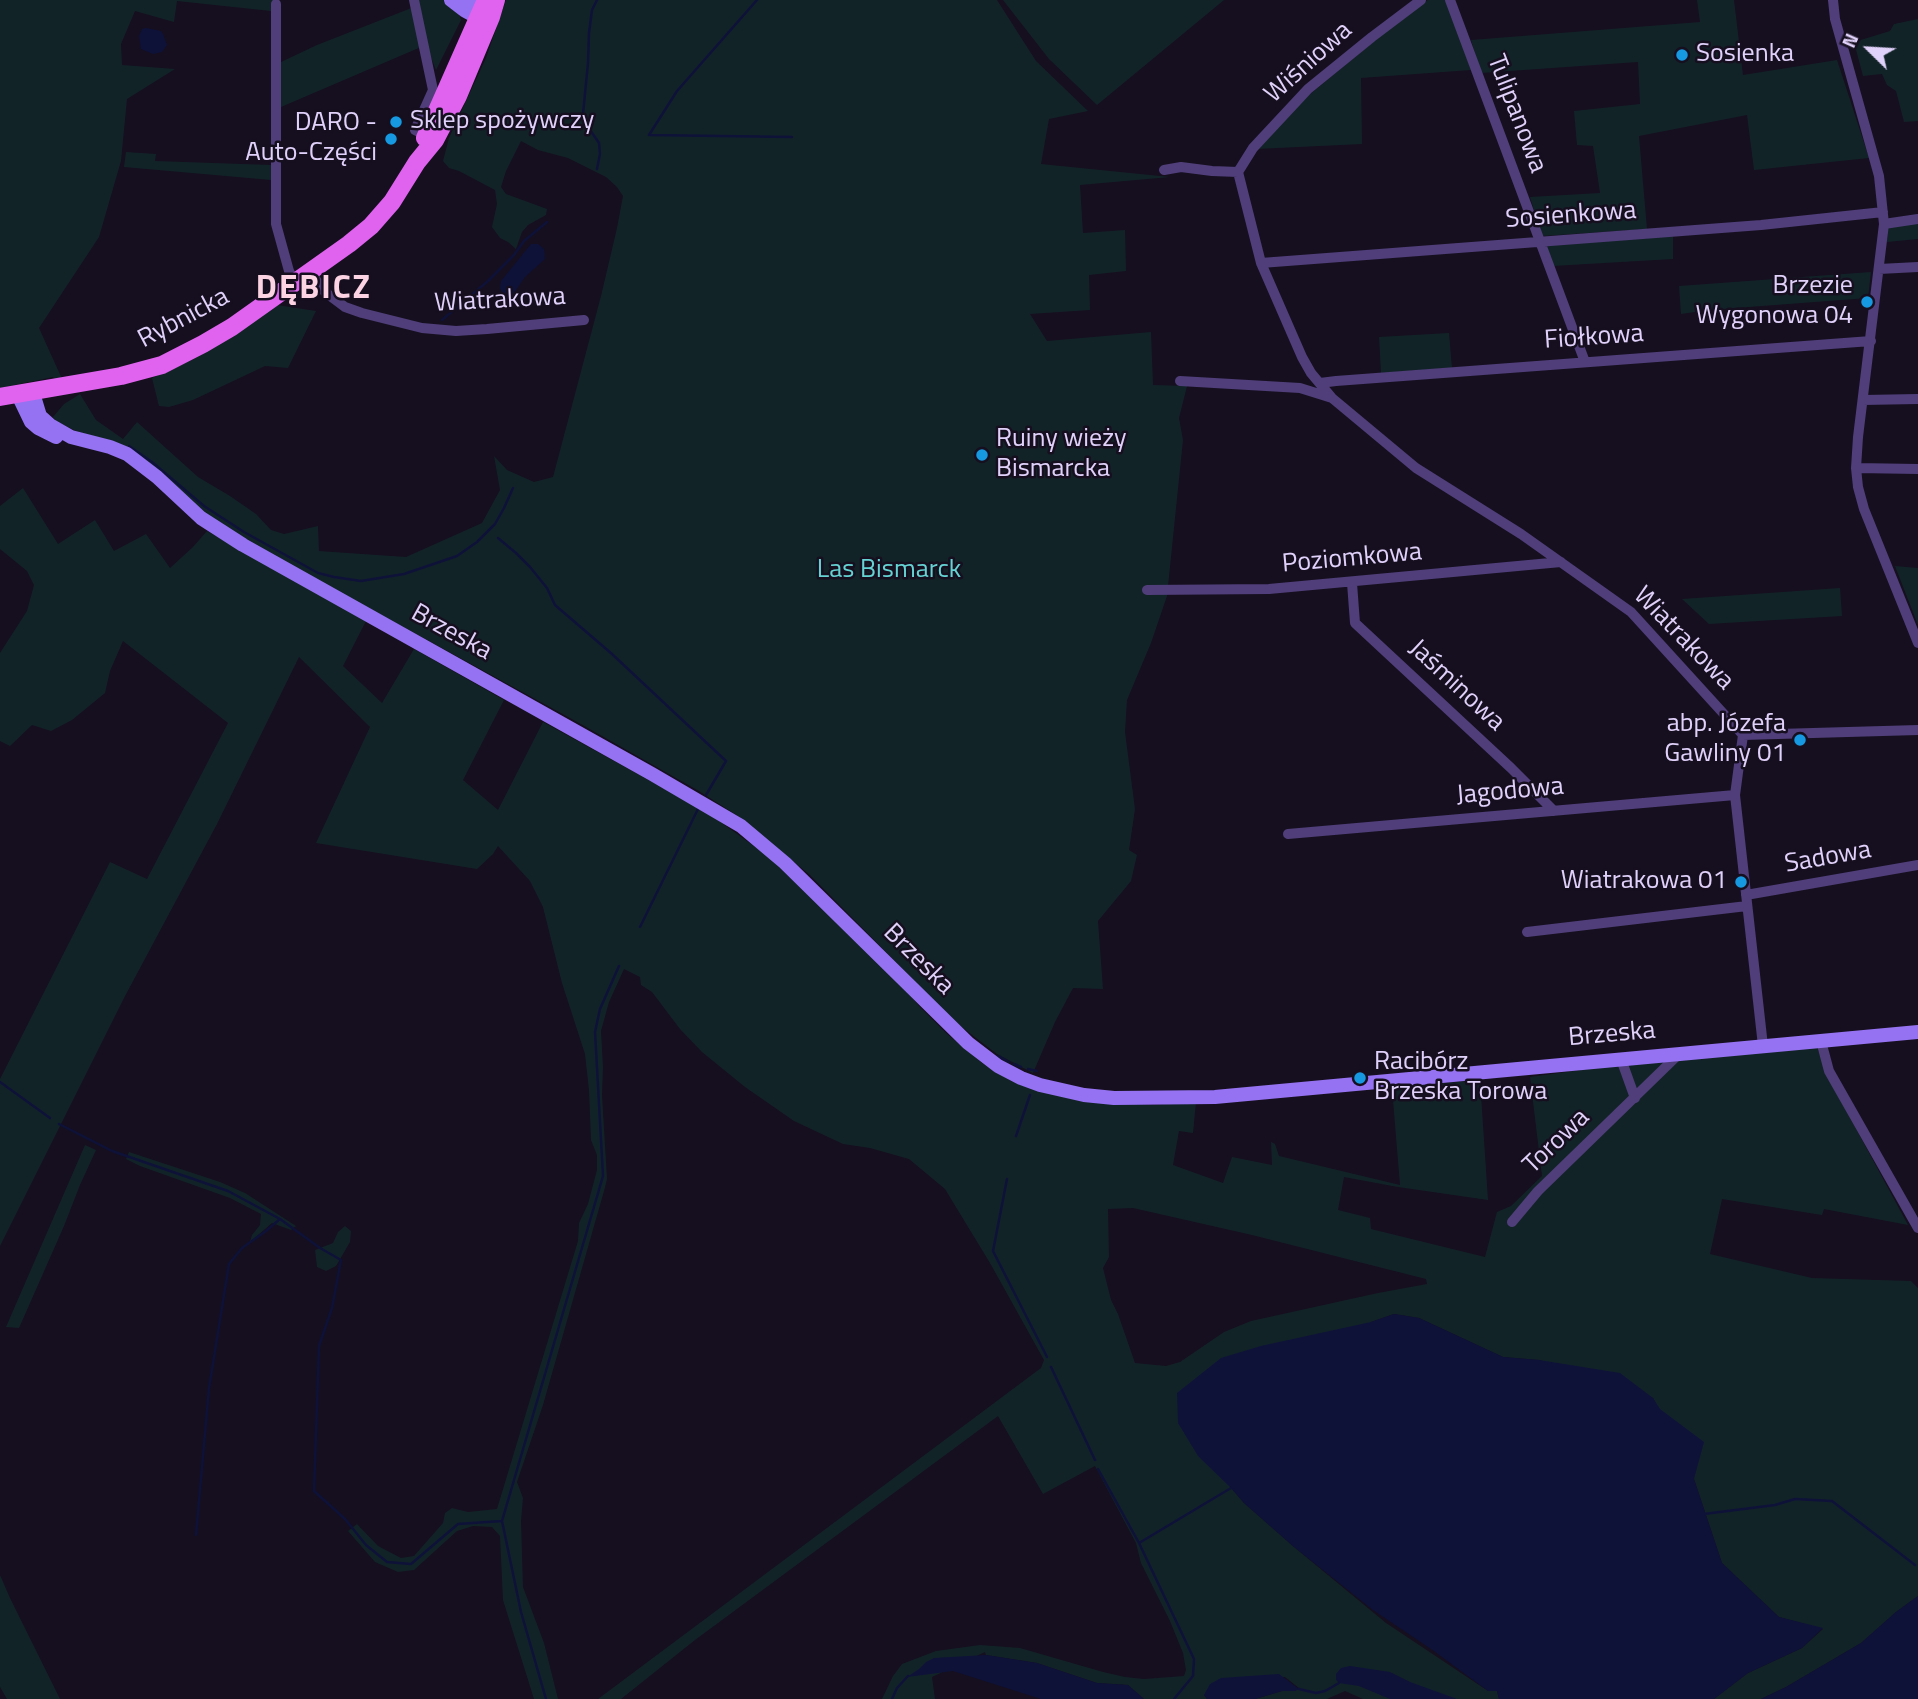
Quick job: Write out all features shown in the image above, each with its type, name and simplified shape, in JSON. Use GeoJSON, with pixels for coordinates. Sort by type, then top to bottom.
{"type":"FeatureCollection","features":[{"type":"Feature","properties":{"kind":"main road","name":"Rybnicka"},"geometry":{"type":"LineString","coordinates":[[17,395],[121,376],[162,365],[232,327],[349,244],[380,216],[402,188],[430,137],[454,105],[484,7]]}},
{"type":"Feature","properties":{"kind":"street"},"geometry":{"type":"LineString","coordinates":[[414,0],[433,90],[415,130],[430,137]]}},
{"type":"Feature","properties":{"kind":"street"},"geometry":{"type":"LineString","coordinates":[[452,0],[464,10],[484,7]]}},
{"type":"Feature","properties":{"kind":"street","name":"Wiśniowa"},"geometry":{"type":"LineString","coordinates":[[1238,172],[1253,148],[1308,89],[1421,0]]}},
{"type":"Feature","properties":{"kind":"street","name":"Tulipanowa"},"geometry":{"type":"LineString","coordinates":[[1450,0],[1585,362]]}},
{"type":"Feature","properties":{"kind":"street"},"geometry":{"type":"LineString","coordinates":[[1833,0],[1835,19],[1879,176],[1884,224],[1856,468],[1858,487],[1864,509],[1918,643]]}},
{"type":"Feature","properties":{"kind":"street"},"geometry":{"type":"LineString","coordinates":[[275,4],[276,224],[289,271],[302,277]]}},
{"type":"Feature","properties":{"kind":"street"},"geometry":{"type":"LineString","coordinates":[[1164,170],[1181,167],[1238,172]]}},
{"type":"Feature","properties":{"kind":"street","name":"Wiatrakowa"},"geometry":{"type":"LineString","coordinates":[[1238,172],[1261,263],[1302,357],[1311,373],[1332,398],[1416,468],[1512,528],[1630,612],[1743,734]]}},
{"type":"Feature","properties":{"kind":"street","name":"Sosienkowa"},"geometry":{"type":"LineString","coordinates":[[1261,263],[1760,225],[1883,212]]}},
{"type":"Feature","properties":{"kind":"street"},"geometry":{"type":"LineString","coordinates":[[1884,224],[1918,219]]}},
{"type":"Feature","properties":{"kind":"street"},"geometry":{"type":"LineString","coordinates":[[1880,269],[1918,267]]}},
{"type":"Feature","properties":{"kind":"street","name":"Wiatrakowa"},"geometry":{"type":"LineString","coordinates":[[302,277],[345,307],[422,328],[477,330],[584,320]]}},
{"type":"Feature","properties":{"kind":"street","name":"Fiołkowa"},"geometry":{"type":"LineString","coordinates":[[1320,383],[1871,341]]}},
{"type":"Feature","properties":{"kind":"street"},"geometry":{"type":"LineString","coordinates":[[1300,388],[1311,373]]}},
{"type":"Feature","properties":{"kind":"street","name":"Wiatrakowa"},"geometry":{"type":"LineString","coordinates":[[1180,381],[1300,388],[1332,398]]}},
{"type":"Feature","properties":{"kind":"street","name":"Brzeska"},"geometry":{"type":"LineString","coordinates":[[17,395],[28,419],[38,428],[55,437],[71,437],[127,454],[157,477],[201,518],[243,545],[741,826],[785,863],[968,1043],[998,1066],[1021,1078],[1098,1097],[1205,1098],[1918,1031]]}},
{"type":"Feature","properties":{"kind":"street"},"geometry":{"type":"LineString","coordinates":[[1863,400],[1918,399]]}},
{"type":"Feature","properties":{"kind":"street"},"geometry":{"type":"LineString","coordinates":[[1856,468],[1918,469]]}},
{"type":"Feature","properties":{"kind":"street","name":"Poziomkowa"},"geometry":{"type":"LineString","coordinates":[[1147,590],[1269,589],[1561,562]]}},
{"type":"Feature","properties":{"kind":"street","name":"Jaśminowa"},"geometry":{"type":"LineString","coordinates":[[1352,583],[1354,623],[1554,811]]}},
{"type":"Feature","properties":{"kind":"street"},"geometry":{"type":"LineString","coordinates":[[1763,1046],[1735,795],[1743,734],[1918,730]]}},
{"type":"Feature","properties":{"kind":"street","name":"Jagodowa"},"geometry":{"type":"LineString","coordinates":[[1288,834],[1735,795]]}},
{"type":"Feature","properties":{"kind":"street","name":"Sadowa"},"geometry":{"type":"LineString","coordinates":[[1527,932],[1746,900],[1918,865]]}},
{"type":"Feature","properties":{"kind":"street"},"geometry":{"type":"LineString","coordinates":[[1821,1041],[1829,1071],[1918,1228]]}},
{"type":"Feature","properties":{"kind":"street","name":"Torowa"},"geometry":{"type":"LineString","coordinates":[[1512,1222],[1538,1191],[1679,1054]]}},
{"type":"Feature","properties":{"kind":"street"},"geometry":{"type":"LineString","coordinates":[[1621,1059],[1635,1098]]}},
{"type":"Feature","properties":{"kind":"green space"},"geometry":{"type":"Polygon","coordinates":[[[0,0],[278,0],[271,11],[177,1],[174,22],[135,11],[121,44],[122,65],[175,69],[127,99],[121,161],[99,237],[39,328],[63,381],[57,383],[53,377],[0,388],[0,0]]]}},
{"type":"Feature","properties":{"kind":"green space"},"geometry":{"type":"Polygon","coordinates":[[[418,0],[446,0],[461,20],[436,70],[427,47],[418,0]]]}},
{"type":"Feature","properties":{"kind":"green space","name":"Las Bismarck"},"geometry":{"type":"Polygon","coordinates":[[[506,0],[997,0],[1036,61],[1088,111],[1049,119],[1041,164],[1170,177],[1080,185],[1083,233],[1125,230],[1126,271],[1089,275],[1090,310],[1030,314],[1047,341],[1151,332],[1153,385],[1187,386],[1179,418],[1183,440],[1167,596],[1127,700],[1125,732],[1135,809],[1129,850],[1137,855],[1131,881],[1098,921],[1103,989],[1073,988],[1033,1073],[997,1054],[954,1021],[810,875],[738,816],[581,724],[268,553],[203,513],[166,476],[128,449],[76,431],[53,417],[64,404],[80,394],[96,420],[123,439],[137,422],[198,477],[256,514],[271,530],[284,534],[318,526],[319,551],[406,557],[482,523],[500,490],[494,456],[507,470],[534,482],[553,477],[601,296],[623,196],[606,177],[568,158],[538,150],[521,141],[501,187],[506,194],[547,209],[546,215],[528,225],[522,232],[516,249],[500,238],[492,227],[497,204],[495,190],[449,168],[443,161],[449,138],[486,58],[506,0]]]}},
{"type":"Feature","properties":{"kind":"green space"},"geometry":{"type":"Polygon","coordinates":[[[1003,0],[1224,0],[1097,105],[1049,59],[1003,0]]]}},
{"type":"Feature","properties":{"kind":"green space"},"geometry":{"type":"Polygon","coordinates":[[[1428,0],[1447,0],[1471,70],[1361,78],[1362,144],[1256,149],[1297,105],[1417,6],[1428,0]]]}},
{"type":"Feature","properties":{"kind":"green space"},"geometry":{"type":"Polygon","coordinates":[[[1697,0],[1734,0],[1743,75],[1837,60],[1869,158],[1754,170],[1747,115],[1639,136],[1647,229],[1542,236],[1530,197],[1600,193],[1593,146],[1577,145],[1574,111],[1640,104],[1638,62],[1481,73],[1471,40],[1700,22],[1697,0]]]}},
{"type":"Feature","properties":{"kind":"green space"},"geometry":{"type":"Polygon","coordinates":[[[414,7],[421,47],[281,107],[281,62],[414,7]]]}},
{"type":"Feature","properties":{"kind":"green space"},"geometry":{"type":"Polygon","coordinates":[[[1918,19],[1918,121],[1904,122],[1896,91],[1887,85],[1882,74],[1863,76],[1854,42],[1890,31],[1894,24],[1918,19]]]}},
{"type":"Feature","properties":{"kind":"green space"},"geometry":{"type":"Polygon","coordinates":[[[126,152],[156,154],[155,161],[271,165],[271,180],[124,167],[126,152]]]}},
{"type":"Feature","properties":{"kind":"green space"},"geometry":{"type":"Polygon","coordinates":[[[1918,222],[1918,239],[1887,242],[1888,227],[1918,222]]]}},
{"type":"Feature","properties":{"kind":"green space"},"geometry":{"type":"Polygon","coordinates":[[[1673,234],[1673,259],[1553,266],[1546,243],[1673,234]]]}},
{"type":"Feature","properties":{"kind":"green space"},"geometry":{"type":"Polygon","coordinates":[[[1871,272],[1868,298],[1681,314],[1679,286],[1871,272]]]}},
{"type":"Feature","properties":{"kind":"green space"},"geometry":{"type":"Polygon","coordinates":[[[277,305],[316,311],[288,368],[265,366],[193,400],[169,407],[159,406],[152,378],[196,358],[277,305]]]}},
{"type":"Feature","properties":{"kind":"green space"},"geometry":{"type":"Polygon","coordinates":[[[1449,333],[1452,368],[1381,373],[1379,337],[1449,333]]]}},
{"type":"Feature","properties":{"kind":"green space"},"geometry":{"type":"Polygon","coordinates":[[[23,488],[58,544],[95,520],[114,551],[146,534],[170,568],[207,531],[366,621],[343,666],[382,703],[414,649],[504,700],[463,780],[498,810],[543,722],[705,811],[772,859],[897,979],[946,1033],[982,1063],[1011,1081],[1101,1102],[1154,1105],[1196,1102],[1193,1133],[1179,1131],[1173,1165],[1223,1183],[1232,1157],[1272,1165],[1271,1142],[1275,1144],[1279,1156],[1400,1185],[1392,1088],[1480,1080],[1488,1200],[1344,1177],[1338,1210],[1370,1218],[1371,1229],[1485,1257],[1497,1212],[1511,1206],[1542,1176],[1530,1077],[1816,1045],[1835,1090],[1908,1225],[1824,1209],[1822,1215],[1722,1199],[1710,1254],[1812,1278],[1911,1281],[1918,1288],[1918,1596],[1861,1643],[1786,1687],[1761,1699],[1714,1699],[1748,1673],[1802,1648],[1823,1629],[1779,1617],[1722,1563],[1694,1479],[1653,1398],[1539,1360],[1503,1357],[1419,1318],[1394,1314],[1371,1322],[1231,1488],[1294,1547],[1386,1623],[1488,1691],[1497,1691],[1499,1699],[1363,1699],[1345,1691],[1327,1699],[1255,1699],[1299,1688],[1285,1677],[1204,1695],[1207,1699],[1144,1699],[1128,1685],[1097,1683],[1037,1663],[986,1655],[985,1652],[932,1677],[935,1699],[882,1699],[902,1664],[936,1651],[980,1645],[1020,1648],[1125,1677],[1144,1679],[1184,1676],[1186,1670],[1183,1653],[1170,1621],[1141,1563],[1136,1543],[1095,1466],[1043,1494],[998,1416],[695,1640],[621,1699],[598,1699],[1041,1368],[1044,1360],[945,1189],[909,1159],[843,1144],[794,1121],[745,1087],[702,1052],[680,1029],[652,992],[641,985],[640,977],[624,969],[609,1002],[601,1031],[607,1179],[543,1405],[517,1482],[523,1498],[523,1587],[544,1643],[558,1699],[534,1699],[503,1600],[500,1536],[492,1527],[473,1526],[457,1531],[414,1570],[398,1572],[375,1562],[348,1531],[357,1524],[378,1546],[401,1558],[414,1556],[443,1523],[445,1513],[452,1508],[468,1512],[497,1509],[578,1241],[579,1223],[588,1204],[597,1170],[597,1155],[591,1140],[585,1054],[562,983],[543,907],[530,881],[498,846],[477,869],[316,843],[370,727],[299,657],[217,824],[124,998],[0,1246],[0,1079],[110,862],[147,879],[228,723],[123,641],[110,671],[105,693],[72,720],[51,731],[32,725],[10,746],[0,741],[0,653],[27,611],[34,585],[27,571],[0,549],[0,506],[23,488]],[[1133,1208],[1108,1209],[1109,1257],[1103,1268],[1111,1300],[1135,1363],[1166,1366],[1180,1362],[1224,1332],[1251,1321],[1427,1284],[1426,1279],[1133,1208]]]}},
{"type":"Feature","properties":{"kind":"green space"},"geometry":{"type":"Polygon","coordinates":[[[1895,566],[1918,568],[1918,625],[1895,566]]]}},
{"type":"Feature","properties":{"kind":"green space"},"geometry":{"type":"Polygon","coordinates":[[[1840,588],[1842,616],[1709,624],[1682,599],[1840,588]]]}},
{"type":"Feature","properties":{"kind":"green space"},"geometry":{"type":"Polygon","coordinates":[[[85,1145],[96,1150],[64,1226],[19,1328],[6,1327],[85,1145]]]}},
{"type":"Feature","properties":{"kind":"green space"},"geometry":{"type":"Polygon","coordinates":[[[129,1152],[245,1193],[296,1226],[291,1230],[272,1223],[250,1242],[260,1225],[261,1214],[230,1198],[140,1166],[126,1159],[129,1152]]]}},
{"type":"Feature","properties":{"kind":"green space"},"geometry":{"type":"Polygon","coordinates":[[[345,1226],[351,1231],[350,1242],[336,1266],[326,1271],[317,1267],[315,1250],[333,1243],[338,1232],[345,1226]]]}},
{"type":"Feature","properties":{"kind":"green space"},"geometry":{"type":"Polygon","coordinates":[[[0,1575],[60,1699],[7,1699],[0,1687],[0,1575]]]}},
{"type":"Feature","properties":{"kind":"shaded area"},"geometry":{"type":"Polygon","coordinates":[[[142,29],[161,31],[163,34],[167,45],[162,52],[153,54],[141,49],[139,36],[142,29]]]}},
{"type":"Feature","properties":{"kind":"shaded area"},"geometry":{"type":"Polygon","coordinates":[[[531,244],[538,244],[544,249],[545,259],[525,277],[512,296],[507,296],[500,288],[501,281],[531,244]]]}},
{"type":"Feature","properties":{"kind":"shaded area"},"geometry":{"type":"Polygon","coordinates":[[[1394,1314],[1419,1318],[1503,1357],[1620,1373],[1653,1398],[1660,1409],[1704,1442],[1694,1479],[1722,1563],[1779,1617],[1823,1628],[1802,1648],[1748,1673],[1714,1699],[1499,1699],[1497,1691],[1488,1691],[1373,1610],[1244,1503],[1198,1456],[1178,1423],[1177,1393],[1221,1358],[1394,1314]]]}},
{"type":"Feature","properties":{"kind":"shaded area"},"geometry":{"type":"Polygon","coordinates":[[[1918,1596],[1918,1699],[1761,1699],[1861,1643],[1918,1596]]]}},
{"type":"Feature","properties":{"kind":"shaded area"},"geometry":{"type":"Polygon","coordinates":[[[986,1655],[1037,1663],[1097,1683],[1128,1685],[1144,1699],[1041,1699],[953,1671],[907,1677],[934,1658],[986,1655]]]}},
{"type":"Feature","properties":{"kind":"shaded area"},"geometry":{"type":"Polygon","coordinates":[[[1350,1666],[1390,1672],[1457,1699],[1390,1699],[1359,1686],[1339,1683],[1336,1674],[1341,1668],[1350,1666]]]}},
{"type":"Feature","properties":{"kind":"shaded area"},"geometry":{"type":"Polygon","coordinates":[[[1279,1674],[1299,1689],[1255,1699],[1207,1699],[1204,1695],[1210,1684],[1221,1678],[1279,1674]]]}},
{"type":"Feature","properties":{"kind":"waterway"},"geometry":{"type":"LineString","coordinates":[[597,0],[592,10],[589,33],[583,114],[586,124],[599,143],[597,169]]}},
{"type":"Feature","properties":{"kind":"waterway"},"geometry":{"type":"LineString","coordinates":[[757,0],[677,91],[649,135],[792,137]]}},
{"type":"Feature","properties":{"kind":"waterway"},"geometry":{"type":"LineString","coordinates":[[442,320],[488,281],[524,241],[547,222]]}},
{"type":"Feature","properties":{"kind":"waterway"},"geometry":{"type":"LineString","coordinates":[[129,446],[204,506],[244,532],[318,573],[361,581],[404,574],[457,556],[477,542],[495,524],[513,488]]}},
{"type":"Feature","properties":{"kind":"waterway"},"geometry":{"type":"LineString","coordinates":[[498,538],[530,567],[547,588],[555,605],[612,654],[726,761],[706,795]]}},
{"type":"Feature","properties":{"kind":"waterway"},"geometry":{"type":"LineString","coordinates":[[640,927],[698,809]]}},
{"type":"Feature","properties":{"kind":"waterway"},"geometry":{"type":"LineString","coordinates":[[502,1521],[603,1176],[595,1032],[600,1009],[619,966]]}},
{"type":"Feature","properties":{"kind":"waterway"},"geometry":{"type":"LineString","coordinates":[[998,1056],[1009,1062]]}},
{"type":"Feature","properties":{"kind":"waterway"},"geometry":{"type":"LineString","coordinates":[[1014,1064],[1021,1067]]}},
{"type":"Feature","properties":{"kind":"waterway"},"geometry":{"type":"LineString","coordinates":[[1028,1069],[1037,1071]]}},
{"type":"Feature","properties":{"kind":"waterway"},"geometry":{"type":"LineString","coordinates":[[0,1082],[50,1118]]}},
{"type":"Feature","properties":{"kind":"waterway"},"geometry":{"type":"LineString","coordinates":[[1016,1136],[1030,1095]]}},
{"type":"Feature","properties":{"kind":"waterway"},"geometry":{"type":"LineString","coordinates":[[59,1124],[112,1151],[228,1191],[280,1219],[242,1248],[229,1264],[209,1388],[196,1535]]}},
{"type":"Feature","properties":{"kind":"waterway"},"geometry":{"type":"LineString","coordinates":[[1007,1179],[993,1251],[1047,1357]]}},
{"type":"Feature","properties":{"kind":"waterway"},"geometry":{"type":"LineString","coordinates":[[280,1219],[341,1260],[332,1308],[319,1346],[314,1491],[345,1519],[366,1545],[387,1562],[411,1564],[458,1524],[502,1521],[521,1612],[546,1699]]}},
{"type":"Feature","properties":{"kind":"waterway"},"geometry":{"type":"LineString","coordinates":[[1051,1367],[1095,1460]]}},
{"type":"Feature","properties":{"kind":"waterway"},"geometry":{"type":"LineString","coordinates":[[1098,1469],[1139,1543],[1194,1659],[1193,1676],[1174,1699]]}},
{"type":"Feature","properties":{"kind":"waterway"},"geometry":{"type":"LineString","coordinates":[[1139,1543],[1231,1488]]}},
{"type":"Feature","properties":{"kind":"waterway"},"geometry":{"type":"LineString","coordinates":[[1704,1514],[1775,1505],[1795,1499],[1832,1501],[1915,1565]]}},
{"type":"Feature","properties":{"kind":"waterway"},"geometry":{"type":"LineString","coordinates":[[892,1699],[897,1688],[908,1676]]}},
{"type":"Feature","properties":{"kind":"waterway"},"geometry":{"type":"LineString","coordinates":[[1299,1689],[1316,1693],[1339,1683]]}},
{"type":"Feature","properties":{"kind":"place","name":"Sosienka"},"geometry":{"type":"Point","coordinates":[1682,55]}},
{"type":"Feature","properties":{"kind":"place","name":"Sklep spożywczy"},"geometry":{"type":"Point","coordinates":[396,122]}},
{"type":"Feature","properties":{"kind":"place","name":"DARO - Auto-Części"},"geometry":{"type":"Point","coordinates":[391,139]}},
{"type":"Feature","properties":{"kind":"place","name":"Brzezie Wygonowa 04"},"geometry":{"type":"Point","coordinates":[1867,302]}},
{"type":"Feature","properties":{"kind":"place","name":"Ruiny wieży Bismarcka"},"geometry":{"type":"Point","coordinates":[982,455]}},
{"type":"Feature","properties":{"kind":"place","name":"abp. Józefa Gawliny 01"},"geometry":{"type":"Point","coordinates":[1800,740]}},
{"type":"Feature","properties":{"kind":"place","name":"Wiatrakowa 01"},"geometry":{"type":"Point","coordinates":[1741,882]}},
{"type":"Feature","properties":{"kind":"place","name":"Racibórz Brzeska Torowa"},"geometry":{"type":"Point","coordinates":[1360,1078]}},
{"type":"Feature","properties":{"kind":"district","name":"DĘBICZ"},"geometry":{"type":"Point","coordinates":[314,290]}}]}
